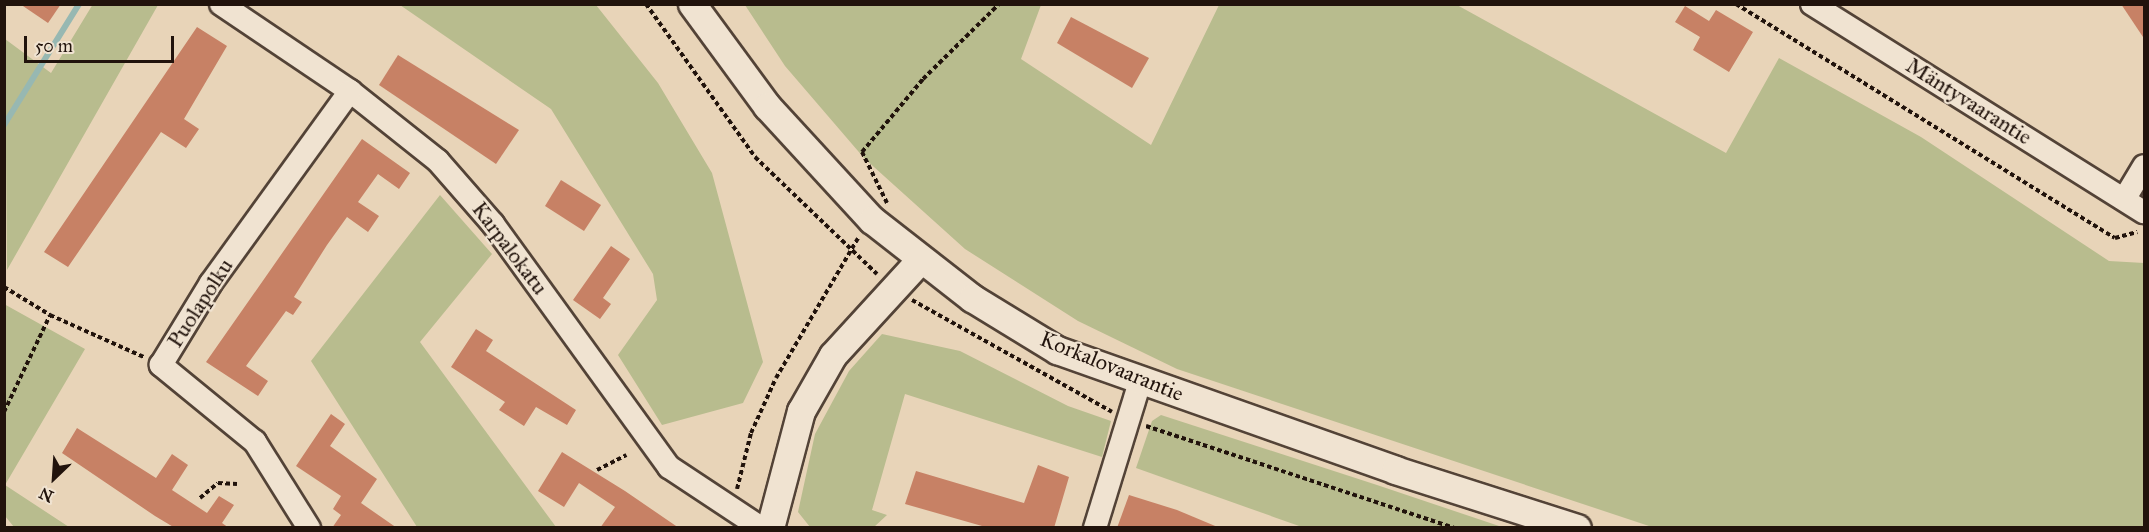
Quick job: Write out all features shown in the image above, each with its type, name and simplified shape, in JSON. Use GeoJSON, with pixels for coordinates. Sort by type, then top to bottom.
{"type":"FeatureCollection","features":[{"type":"Feature","properties":{"kind":"street","name":"Karpalokatu"},"geometry":{"type":"LineString","coordinates":[[221,4],[350,91],[464,186],[669,467],[733,505],[761,528]]}},
{"type":"Feature","properties":{"kind":"street","name":"Korkalovaarantie"},"geometry":{"type":"LineString","coordinates":[[692,4],[767,106],[880,212],[920,260],[1058,350],[1140,382],[1577,528]]}},
{"type":"Feature","properties":{"kind":"street","name":"Mäntyvaarantie"},"geometry":{"type":"LineString","coordinates":[[1812,4],[2145,212]]}},
{"type":"Feature","properties":{"kind":"street","name":"Puolapolku"},"geometry":{"type":"LineString","coordinates":[[309,528],[255,442],[160,366],[211,283],[350,91]]}},
{"type":"Feature","properties":{"kind":"street"},"geometry":{"type":"LineString","coordinates":[[2125,198],[2145,166]]}},
{"type":"Feature","properties":{"kind":"street"},"geometry":{"type":"LineString","coordinates":[[770,528],[801,411],[833,355],[920,260]]}},
{"type":"Feature","properties":{"kind":"street"},"geometry":{"type":"LineString","coordinates":[[1095,528],[1140,382]]}},
{"type":"Feature","properties":{"kind":"path"},"geometry":{"type":"LineString","coordinates":[[733,505],[751,433],[776,378],[880,212],[862,152],[923,79],[999,4]]}},
{"type":"Feature","properties":{"kind":"path"},"geometry":{"type":"LineString","coordinates":[[1736,4],[2115,238],[2145,225]]}},
{"type":"Feature","properties":{"kind":"path"},"geometry":{"type":"LineString","coordinates":[[4,286],[50,315],[160,366]]}},
{"type":"Feature","properties":{"kind":"path"},"geometry":{"type":"LineString","coordinates":[[4,412],[50,315]]}},
{"type":"Feature","properties":{"kind":"path"},"geometry":{"type":"LineString","coordinates":[[597,470],[626,455]]}},
{"type":"Feature","properties":{"kind":"path"},"geometry":{"type":"LineString","coordinates":[[200,498],[218,483],[237,484]]}},
{"type":"Feature","properties":{"kind":"green space"},"geometry":{"type":"Polygon","coordinates":[[[93,4],[158,5],[7,270],[5,39],[51,73],[93,4]]]}},
{"type":"Feature","properties":{"kind":"green space"},"geometry":{"type":"Polygon","coordinates":[[[400,5],[596,5],[658,83],[712,173],[763,362],[743,403],[662,425],[618,355],[657,300],[653,274],[551,109],[400,5]]]}},
{"type":"Feature","properties":{"kind":"green space"},"geometry":{"type":"Polygon","coordinates":[[[745,5],[1041,5],[1021,59],[1151,145],[1219,5],[1457,5],[1726,153],[1779,58],[1921,137],[2109,261],[2144,263],[2144,527],[1652,527],[1177,369],[1078,321],[965,249],[864,158],[785,66],[745,5]]]}},
{"type":"Feature","properties":{"kind":"green space"},"geometry":{"type":"Polygon","coordinates":[[[440,195],[492,254],[420,342],[556,527],[417,527],[311,361],[440,195]]]}},
{"type":"Feature","properties":{"kind":"green space"},"geometry":{"type":"Polygon","coordinates":[[[4,304],[85,349],[5,485],[69,527],[14,527],[5,516],[4,304]]]}},
{"type":"Feature","properties":{"kind":"green space"},"geometry":{"type":"Polygon","coordinates":[[[882,334],[960,351],[1068,406],[1111,421],[1102,457],[905,394],[872,510],[887,515],[874,527],[810,527],[798,512],[815,434],[849,371],[882,334]]]}},
{"type":"Feature","properties":{"kind":"green space"},"geometry":{"type":"Polygon","coordinates":[[[1161,415],[1502,527],[1302,527],[1136,468],[1152,421],[1161,415]]]}},
{"type":"Feature","properties":{"kind":"building"},"geometry":{"type":"Polygon","coordinates":[[[20,4],[61,4],[48,23],[20,4]]]}},
{"type":"Feature","properties":{"kind":"building"},"geometry":{"type":"Polygon","coordinates":[[[2121,4],[2145,4],[2145,40],[2121,4]]]}},
{"type":"Feature","properties":{"kind":"building"},"geometry":{"type":"Polygon","coordinates":[[[1685,6],[1709,21],[1716,10],[1753,32],[1729,72],[1693,50],[1700,37],[1675,22],[1685,6]]]}},
{"type":"Feature","properties":{"kind":"building"},"geometry":{"type":"Polygon","coordinates":[[[1071,17],[1149,58],[1132,88],[1057,43],[1071,17]]]}},
{"type":"Feature","properties":{"kind":"building"},"geometry":{"type":"Polygon","coordinates":[[[197,27],[227,46],[184,119],[199,129],[186,148],[161,132],[68,267],[44,252],[197,27]]]}},
{"type":"Feature","properties":{"kind":"building"},"geometry":{"type":"Polygon","coordinates":[[[398,55],[519,130],[496,164],[379,85],[398,55]]]}},
{"type":"Feature","properties":{"kind":"building"},"geometry":{"type":"Polygon","coordinates":[[[362,139],[410,173],[399,189],[378,174],[358,202],[379,216],[368,232],[347,217],[327,245],[294,297],[302,302],[293,315],[286,311],[246,366],[268,381],[258,396],[206,362],[362,139]]]}},
{"type":"Feature","properties":{"kind":"building"},"geometry":{"type":"Polygon","coordinates":[[[561,180],[601,205],[584,231],[545,206],[561,180]]]}},
{"type":"Feature","properties":{"kind":"building"},"geometry":{"type":"Polygon","coordinates":[[[611,246],[630,259],[603,298],[611,304],[600,319],[573,300],[611,246]]]}},
{"type":"Feature","properties":{"kind":"building"},"geometry":{"type":"Polygon","coordinates":[[[476,329],[493,340],[486,351],[576,410],[567,425],[536,407],[524,426],[499,410],[505,402],[451,367],[476,329]]]}},
{"type":"Feature","properties":{"kind":"building"},"geometry":{"type":"Polygon","coordinates":[[[331,414],[345,424],[330,446],[377,479],[361,503],[397,528],[332,528],[341,515],[333,509],[341,496],[296,466],[331,414]]]}},
{"type":"Feature","properties":{"kind":"building"},"geometry":{"type":"Polygon","coordinates":[[[77,428],[156,478],[172,454],[188,465],[172,490],[207,513],[219,496],[234,505],[222,523],[229,528],[175,528],[155,516],[62,453],[77,428]]]}},
{"type":"Feature","properties":{"kind":"building"},"geometry":{"type":"Polygon","coordinates":[[[562,452],[679,528],[600,528],[615,507],[579,483],[564,507],[538,491],[562,452]]]}},
{"type":"Feature","properties":{"kind":"building"},"geometry":{"type":"Polygon","coordinates":[[[1038,465],[1069,477],[1054,528],[989,528],[905,504],[916,471],[1024,503],[1038,465]]]}},
{"type":"Feature","properties":{"kind":"building"},"geometry":{"type":"Polygon","coordinates":[[[1129,495],[1177,510],[1220,528],[1117,528],[1129,495]]]}},
{"type":"Feature","properties":{"kind":"waterway"},"geometry":{"type":"LineString","coordinates":[[4,125],[79,4]]}}]}
